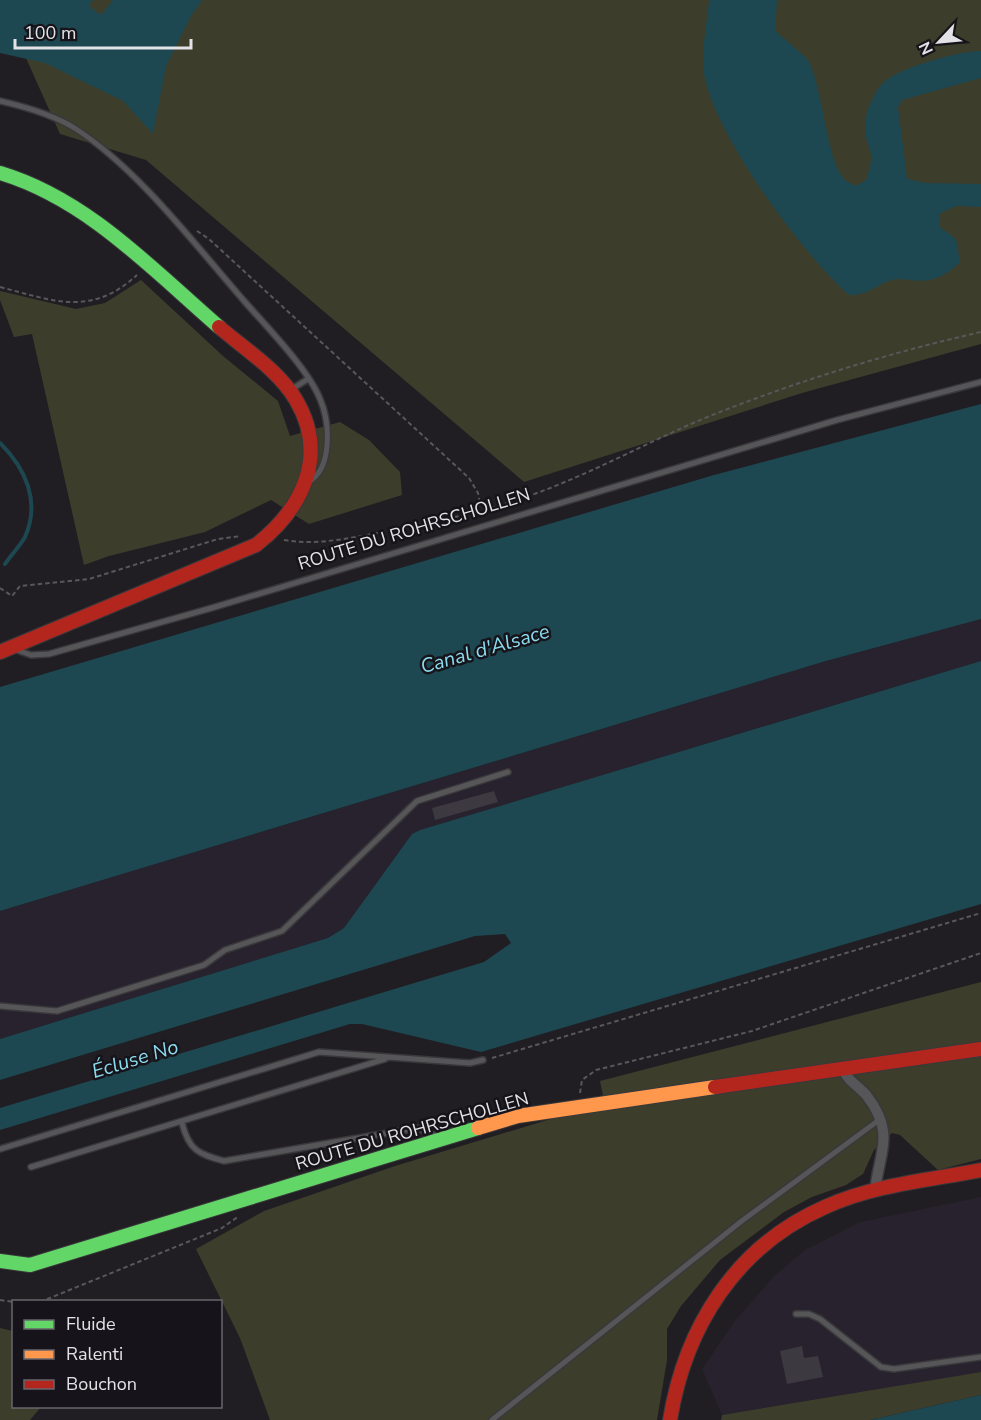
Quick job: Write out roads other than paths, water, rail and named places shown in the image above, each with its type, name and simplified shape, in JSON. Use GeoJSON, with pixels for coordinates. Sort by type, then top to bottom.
{"type":"FeatureCollection","features":[{"type":"Feature","properties":{"kind":"street"},"geometry":{"type":"LineString","coordinates":[[0,173],[34,182],[59,194],[88,215],[291,390],[308,430],[311,456],[307,483],[296,507],[272,535],[256,544],[5,650]]}},
{"type":"Feature","properties":{"kind":"street","name":"ROUTE DU ROHRSCHOLLEN"},"geometry":{"type":"LineString","coordinates":[[0,1262],[30,1265],[518,1116],[981,1049]]}},
{"type":"Feature","properties":{"kind":"street"},"geometry":{"type":"LineString","coordinates":[[843,1069],[846,1077],[862,1090],[873,1104],[881,1119],[884,1149],[875,1191]]}},
{"type":"Feature","properties":{"kind":"street"},"geometry":{"type":"LineString","coordinates":[[670,1420],[679,1376],[703,1317],[734,1274],[767,1244],[825,1207],[875,1191],[981,1170]]}},
{"type":"Feature","properties":{"kind":"lane"},"geometry":{"type":"LineString","coordinates":[[0,101],[33,109],[76,129],[130,174],[273,334],[308,379],[320,398],[326,417],[327,442],[317,477],[307,483]]}},
{"type":"Feature","properties":{"kind":"lane"},"geometry":{"type":"LineString","coordinates":[[291,390],[308,379]]}},
{"type":"Feature","properties":{"kind":"lane","name":"ROUTE DU ROHRSCHOLLEN"},"geometry":{"type":"LineString","coordinates":[[5,650],[31,655],[49,654],[214,608],[837,420],[981,382]]}},
{"type":"Feature","properties":{"kind":"lane"},"geometry":{"type":"LineString","coordinates":[[0,1006],[57,1011],[204,965],[225,950],[282,931],[417,801],[508,772]]}},
{"type":"Feature","properties":{"kind":"lane"},"geometry":{"type":"LineString","coordinates":[[0,1149],[319,1053],[471,1063],[483,1060]]}},
{"type":"Feature","properties":{"kind":"lane"},"geometry":{"type":"LineString","coordinates":[[30,1167],[182,1123],[390,1058]]}},
{"type":"Feature","properties":{"kind":"lane"},"geometry":{"type":"LineString","coordinates":[[492,1420],[744,1220],[881,1119]]}},
{"type":"Feature","properties":{"kind":"lane"},"geometry":{"type":"LineString","coordinates":[[182,1123],[185,1134],[199,1154],[224,1161],[417,1128],[433,1132],[444,1140]]}},
{"type":"Feature","properties":{"kind":"lane"},"geometry":{"type":"LineString","coordinates":[[796,1314],[808,1314],[820,1319],[881,1367],[894,1369],[981,1357]]}},
{"type":"Feature","properties":{"kind":"water"},"geometry":{"type":"Polygon","coordinates":[[[0,0],[93,0],[89,6],[101,15],[113,0],[202,0],[191,16],[166,66],[153,134],[123,101],[45,63],[0,53],[0,0]]]}},
{"type":"Feature","properties":{"kind":"water"},"geometry":{"type":"Polygon","coordinates":[[[709,0],[777,0],[775,30],[809,62],[818,90],[833,157],[844,179],[856,186],[867,179],[871,158],[865,135],[865,124],[871,102],[880,86],[892,76],[916,66],[945,57],[981,51],[981,78],[902,100],[898,107],[907,179],[926,183],[981,184],[981,207],[956,206],[939,214],[940,227],[956,239],[960,262],[949,272],[931,280],[894,279],[856,295],[849,295],[830,276],[808,252],[763,192],[724,128],[711,99],[703,66],[709,0]]]}},
{"type":"Feature","properties":{"kind":"water","name":"Canal d'Alsace"},"geometry":{"type":"Polygon","coordinates":[[[981,404],[981,619],[826,661],[0,911],[0,687],[714,475],[981,404]]]}},
{"type":"Feature","properties":{"kind":"water"},"geometry":{"type":"Polygon","coordinates":[[[981,661],[981,904],[481,1052],[362,1024],[350,1024],[0,1130],[0,1108],[484,962],[511,943],[505,934],[475,936],[0,1080],[0,1039],[328,938],[344,928],[412,834],[420,830],[981,661]]]}},
{"type":"Feature","properties":{"kind":"water"},"geometry":{"type":"Polygon","coordinates":[[[981,1395],[981,1420],[870,1420],[981,1395]]]}},
{"type":"Feature","properties":{"kind":"waterway"},"geometry":{"type":"LineString","coordinates":[[0,443],[17,463],[31,498],[30,524],[25,537],[5,564]]}},
{"type":"Feature","properties":{"kind":"water label","name":"Écluse No"},"geometry":{"type":"Point","coordinates":[135,1059]}}]}
